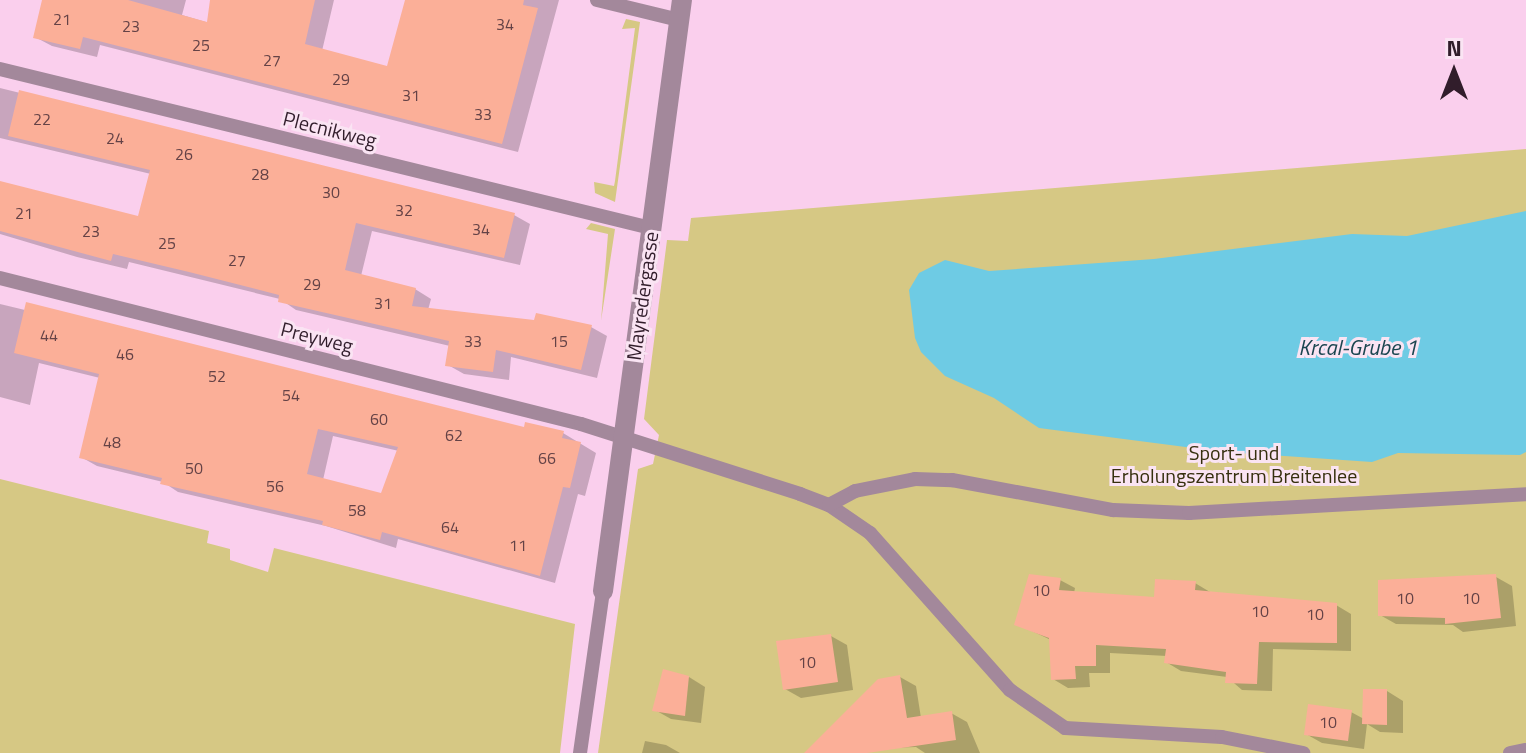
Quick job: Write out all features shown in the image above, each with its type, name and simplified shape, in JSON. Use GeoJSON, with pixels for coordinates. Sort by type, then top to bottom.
{"type":"FeatureCollection","features":[{"type":"Feature","properties":{"kind":"street","name":"Mayredergasse"},"geometry":{"type":"LineString","coordinates":[[603,591],[681,10]]}},
{"type":"Feature","properties":{"kind":"lane"},"geometry":{"type":"LineString","coordinates":[[597,0],[681,10]]}},
{"type":"Feature","properties":{"kind":"lane","name":"Plecnikweg"},"geometry":{"type":"LineString","coordinates":[[0,69],[651,228]]}},
{"type":"Feature","properties":{"kind":"lane","name":"Preyweg"},"geometry":{"type":"LineString","coordinates":[[0,278],[624,436],[829,505],[889,552],[1010,690],[1065,728],[1222,737],[1303,753]]}},
{"type":"Feature","properties":{"kind":"lane"},"geometry":{"type":"LineString","coordinates":[[829,505],[855,491],[915,479],[952,480],[1113,510],[1189,513],[1526,494]]}},
{"type":"Feature","properties":{"kind":"lane"},"geometry":{"type":"LineString","coordinates":[[580,753],[603,591]]}},
{"type":"Feature","properties":{"kind":"lane"},"geometry":{"type":"LineString","coordinates":[[1510,753],[1526,750]]}},
{"type":"Feature","properties":{"kind":"green space"},"geometry":{"type":"Polygon","coordinates":[[[626,19],[640,22],[615,202],[595,193],[594,182],[614,186],[615,181],[635,28],[622,29],[626,19]]]}},
{"type":"Feature","properties":{"kind":"green space","name":"Sport- und Erholungszentrum Breitenlee"},"geometry":{"type":"Polygon","coordinates":[[[1526,149],[1526,753],[598,753],[638,469],[653,464],[659,435],[644,419],[667,240],[688,241],[691,218],[1526,149]]]}},
{"type":"Feature","properties":{"kind":"green space"},"geometry":{"type":"Polygon","coordinates":[[[591,223],[615,229],[601,321],[608,234],[586,229],[591,223]]]}},
{"type":"Feature","properties":{"kind":"green space"},"geometry":{"type":"Polygon","coordinates":[[[0,479],[209,531],[207,543],[230,549],[230,560],[268,572],[274,548],[575,624],[560,753],[0,753],[0,479]]]}},
{"type":"Feature","properties":{"kind":"water","name":"Krcal-Grube 1"},"geometry":{"type":"Polygon","coordinates":[[[1526,211],[1526,452],[1520,455],[1398,453],[1372,462],[1224,452],[1039,428],[994,398],[945,376],[921,352],[915,338],[909,290],[919,273],[945,260],[989,271],[1154,259],[1352,234],[1407,236],[1526,211]]]}},
{"type":"Feature","properties":{"kind":"building"},"geometry":{"type":"Polygon","coordinates":[[[42,0],[128,0],[207,22],[210,0],[315,0],[305,44],[387,66],[405,0],[524,0],[523,5],[538,8],[502,144],[83,37],[80,49],[33,38],[42,0]]]}},
{"type":"Feature","properties":{"kind":"building"},"geometry":{"type":"Polygon","coordinates":[[[19,90],[515,213],[504,258],[356,223],[345,270],[416,288],[412,306],[534,320],[536,313],[592,325],[581,370],[496,350],[493,372],[445,366],[449,341],[278,302],[279,295],[189,272],[113,254],[111,261],[0,231],[0,181],[138,216],[150,170],[8,136],[19,90]]]}},
{"type":"Feature","properties":{"kind":"building"},"geometry":{"type":"Polygon","coordinates":[[[26,302],[524,427],[525,422],[564,431],[562,438],[581,442],[570,488],[563,487],[540,576],[382,532],[380,540],[322,525],[323,521],[160,484],[162,478],[79,458],[99,374],[14,353],[26,302]],[[318,429],[307,474],[381,493],[398,447],[318,429]]]}},
{"type":"Feature","properties":{"kind":"building"},"geometry":{"type":"Polygon","coordinates":[[[1029,574],[1061,578],[1059,590],[1154,597],[1155,579],[1196,581],[1195,590],[1337,603],[1337,643],[1259,642],[1257,684],[1225,683],[1226,672],[1164,663],[1166,649],[1096,645],[1096,666],[1075,666],[1076,679],[1051,680],[1049,638],[1014,625],[1029,574]]]}},
{"type":"Feature","properties":{"kind":"building"},"geometry":{"type":"Polygon","coordinates":[[[1496,574],[1501,618],[1445,624],[1445,618],[1378,616],[1378,580],[1496,574]]]}},
{"type":"Feature","properties":{"kind":"building"},"geometry":{"type":"Polygon","coordinates":[[[831,634],[838,682],[783,690],[776,641],[831,634]]]}},
{"type":"Feature","properties":{"kind":"building"},"geometry":{"type":"Polygon","coordinates":[[[663,669],[689,676],[685,716],[652,711],[663,669]]]}},
{"type":"Feature","properties":{"kind":"building"},"geometry":{"type":"Polygon","coordinates":[[[900,675],[907,718],[952,711],[956,740],[867,753],[804,753],[878,679],[900,675]]]}},
{"type":"Feature","properties":{"kind":"building"},"geometry":{"type":"Polygon","coordinates":[[[1363,689],[1387,689],[1387,725],[1362,724],[1363,689]]]}},
{"type":"Feature","properties":{"kind":"building"},"geometry":{"type":"Polygon","coordinates":[[[1308,704],[1352,710],[1348,741],[1304,735],[1308,704]]]}}]}
